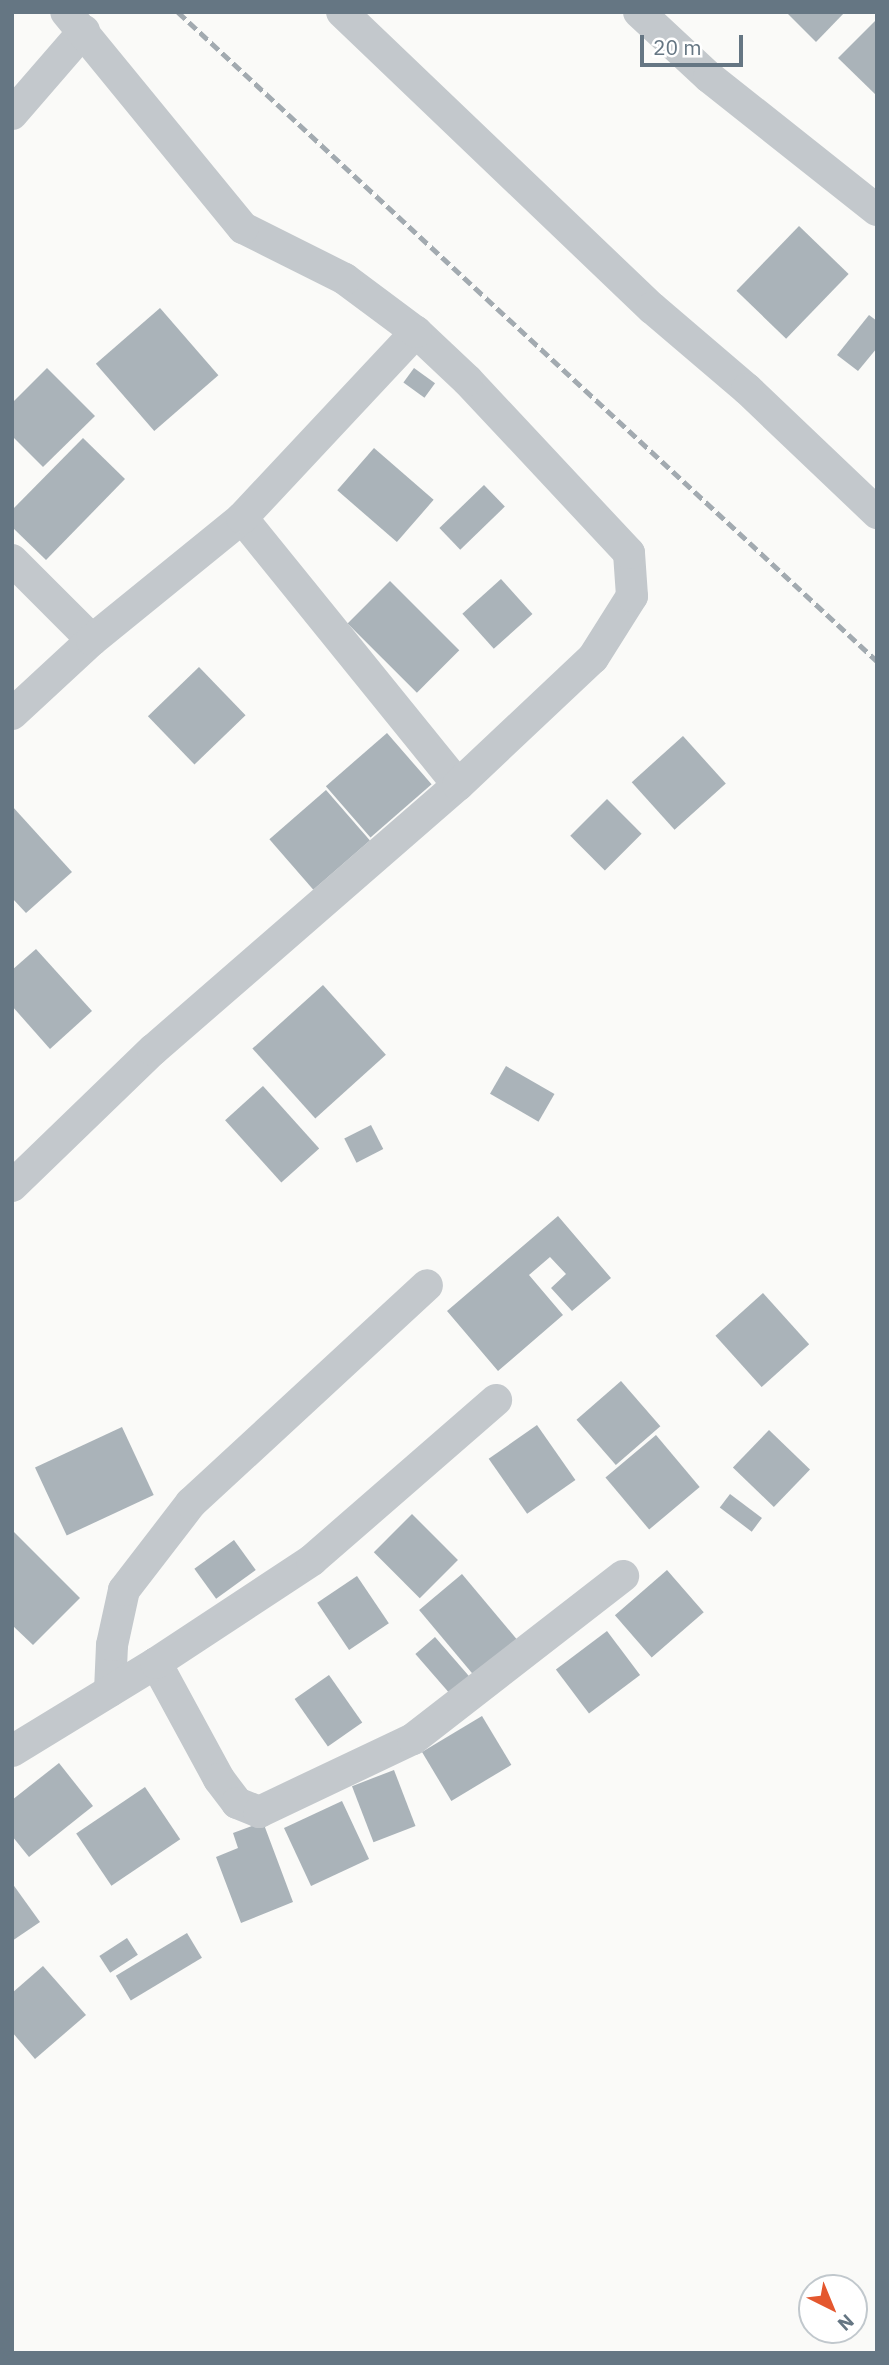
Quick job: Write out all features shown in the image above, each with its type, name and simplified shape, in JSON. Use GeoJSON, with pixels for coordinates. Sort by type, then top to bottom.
{"type":"FeatureCollection","features":[{"type":"Feature","properties":{"kind":"street"},"geometry":{"type":"LineString","coordinates":[[342,12],[652,308],[747,388],[877,513]]}},
{"type":"Feature","properties":{"kind":"street"},"geometry":{"type":"LineString","coordinates":[[639,12],[709,77],[877,210]]}},
{"type":"Feature","properties":{"kind":"street"},"geometry":{"type":"LineString","coordinates":[[12,114],[75,22],[243,228],[345,279],[416,332],[629,553],[632,596],[593,658],[458,785],[153,1050],[12,1186]]}},
{"type":"Feature","properties":{"kind":"street"},"geometry":{"type":"LineString","coordinates":[[12,714],[92,640],[242,518],[416,332]]}},
{"type":"Feature","properties":{"kind":"street"},"geometry":{"type":"LineString","coordinates":[[242,518],[458,785]]}},
{"type":"Feature","properties":{"kind":"street"},"geometry":{"type":"LineString","coordinates":[[12,560],[92,640]]}},
{"type":"Feature","properties":{"kind":"street"},"geometry":{"type":"LineString","coordinates":[[110,1692],[111,1645],[124,1590],[191,1503],[427,1285]]}},
{"type":"Feature","properties":{"kind":"street"},"geometry":{"type":"LineString","coordinates":[[12,1751],[156,1663],[312,1560],[496,1400]]}},
{"type":"Feature","properties":{"kind":"street"},"geometry":{"type":"LineString","coordinates":[[156,1663],[219,1779],[237,1803],[259,1812],[413,1739],[623,1576]]}},
{"type":"Feature","properties":{"kind":"building"},"geometry":{"type":"Polygon","coordinates":[[[786,12],[845,12],[816,42],[786,12]]]}},
{"type":"Feature","properties":{"kind":"building"},"geometry":{"type":"Polygon","coordinates":[[[877,19],[877,96],[838,58],[877,19]]]}},
{"type":"Feature","properties":{"kind":"building"},"geometry":{"type":"Polygon","coordinates":[[[799,226],[849,274],[786,339],[736,291],[799,226]]]}},
{"type":"Feature","properties":{"kind":"building"},"geometry":{"type":"Polygon","coordinates":[[[160,308],[218,375],[154,431],[96,364],[160,308]]]}},
{"type":"Feature","properties":{"kind":"building"},"geometry":{"type":"Polygon","coordinates":[[[869,315],[877,321],[877,348],[858,371],[837,355],[869,315]]]}},
{"type":"Feature","properties":{"kind":"building"},"geometry":{"type":"Polygon","coordinates":[[[47,368],[95,416],[43,467],[12,436],[12,403],[47,368]]]}},
{"type":"Feature","properties":{"kind":"building"},"geometry":{"type":"Polygon","coordinates":[[[414,368],[435,383],[424,398],[403,383],[414,368]]]}},
{"type":"Feature","properties":{"kind":"building"},"geometry":{"type":"Polygon","coordinates":[[[83,438],[125,479],[46,560],[12,527],[12,510],[83,438]]]}},
{"type":"Feature","properties":{"kind":"building"},"geometry":{"type":"Polygon","coordinates":[[[374,448],[434,500],[397,542],[337,490],[374,448]]]}},
{"type":"Feature","properties":{"kind":"building"},"geometry":{"type":"Polygon","coordinates":[[[484,485],[505,507],[460,550],[439,528],[484,485]]]}},
{"type":"Feature","properties":{"kind":"building"},"geometry":{"type":"Polygon","coordinates":[[[501,579],[532,614],[494,649],[462,614],[501,579]]]}},
{"type":"Feature","properties":{"kind":"building"},"geometry":{"type":"Polygon","coordinates":[[[390,581],[459,650],[417,693],[348,623],[390,581]]]}},
{"type":"Feature","properties":{"kind":"building"},"geometry":{"type":"Polygon","coordinates":[[[199,667],[246,715],[194,765],[148,716],[199,667]]]}},
{"type":"Feature","properties":{"kind":"building"},"geometry":{"type":"Polygon","coordinates":[[[387,733],[432,784],[370,837],[326,786],[387,733]]]}},
{"type":"Feature","properties":{"kind":"building"},"geometry":{"type":"Polygon","coordinates":[[[683,736],[726,784],[675,830],[632,782],[683,736]]]}},
{"type":"Feature","properties":{"kind":"building"},"geometry":{"type":"Polygon","coordinates":[[[326,790],[370,841],[313,890],[269,839],[326,790]]]}},
{"type":"Feature","properties":{"kind":"building"},"geometry":{"type":"Polygon","coordinates":[[[607,799],[642,834],[605,870],[570,836],[607,799]]]}},
{"type":"Feature","properties":{"kind":"building"},"geometry":{"type":"Polygon","coordinates":[[[12,806],[72,872],[26,913],[12,898],[12,806]]]}},
{"type":"Feature","properties":{"kind":"building"},"geometry":{"type":"Polygon","coordinates":[[[36,949],[92,1011],[50,1049],[12,1006],[12,970],[36,949]]]}},
{"type":"Feature","properties":{"kind":"building"},"geometry":{"type":"Polygon","coordinates":[[[323,985],[386,1055],[315,1118],[252,1049],[323,985]]]}},
{"type":"Feature","properties":{"kind":"building"},"geometry":{"type":"Polygon","coordinates":[[[506,1066],[554,1094],[538,1122],[490,1094],[506,1066]]]}},
{"type":"Feature","properties":{"kind":"building"},"geometry":{"type":"Polygon","coordinates":[[[263,1086],[319,1148],[281,1183],[225,1120],[263,1086]]]}},
{"type":"Feature","properties":{"kind":"building"},"geometry":{"type":"Polygon","coordinates":[[[371,1125],[383,1149],[357,1163],[344,1139],[371,1125]]]}},
{"type":"Feature","properties":{"kind":"building"},"geometry":{"type":"Polygon","coordinates":[[[558,1216],[611,1278],[572,1311],[551,1288],[566,1274],[550,1257],[529,1275],[563,1315],[498,1371],[447,1311],[558,1216]]]}},
{"type":"Feature","properties":{"kind":"building"},"geometry":{"type":"Polygon","coordinates":[[[763,1293],[809,1344],[762,1387],[715,1336],[763,1293]]]}},
{"type":"Feature","properties":{"kind":"building"},"geometry":{"type":"Polygon","coordinates":[[[621,1381],[660,1426],[616,1465],[576,1420],[621,1381]]]}},
{"type":"Feature","properties":{"kind":"building"},"geometry":{"type":"Polygon","coordinates":[[[537,1425],[575,1480],[527,1514],[489,1459],[537,1425]]]}},
{"type":"Feature","properties":{"kind":"building"},"geometry":{"type":"Polygon","coordinates":[[[122,1427],[154,1495],[67,1536],[35,1468],[122,1427]]]}},
{"type":"Feature","properties":{"kind":"building"},"geometry":{"type":"Polygon","coordinates":[[[769,1430],[810,1470],[774,1507],[733,1467],[769,1430]]]}},
{"type":"Feature","properties":{"kind":"building"},"geometry":{"type":"Polygon","coordinates":[[[656,1435],[700,1487],[649,1530],[605,1477],[656,1435]]]}},
{"type":"Feature","properties":{"kind":"building"},"geometry":{"type":"Polygon","coordinates":[[[730,1494],[762,1518],[752,1532],[720,1508],[730,1494]]]}},
{"type":"Feature","properties":{"kind":"building"},"geometry":{"type":"Polygon","coordinates":[[[412,1514],[458,1560],[420,1598],[374,1552],[412,1514]]]}},
{"type":"Feature","properties":{"kind":"building"},"geometry":{"type":"Polygon","coordinates":[[[12,1530],[80,1598],[33,1645],[12,1625],[12,1530]]]}},
{"type":"Feature","properties":{"kind":"building"},"geometry":{"type":"Polygon","coordinates":[[[234,1540],[256,1570],[216,1599],[194,1569],[234,1540]]]}},
{"type":"Feature","properties":{"kind":"building"},"geometry":{"type":"Polygon","coordinates":[[[667,1570],[704,1612],[652,1658],[615,1615],[667,1570]]]}},
{"type":"Feature","properties":{"kind":"building"},"geometry":{"type":"Polygon","coordinates":[[[462,1574],[519,1641],[476,1677],[419,1610],[462,1574]]]}},
{"type":"Feature","properties":{"kind":"building"},"geometry":{"type":"Polygon","coordinates":[[[357,1576],[389,1623],[349,1650],[317,1603],[357,1576]]]}},
{"type":"Feature","properties":{"kind":"building"},"geometry":{"type":"Polygon","coordinates":[[[607,1631],[640,1675],[589,1713],[556,1670],[607,1631]]]}},
{"type":"Feature","properties":{"kind":"building"},"geometry":{"type":"Polygon","coordinates":[[[435,1637],[469,1676],[449,1693],[415,1654],[435,1637]]]}},
{"type":"Feature","properties":{"kind":"building"},"geometry":{"type":"Polygon","coordinates":[[[329,1675],[362,1723],[328,1747],[295,1699],[329,1675]]]}},
{"type":"Feature","properties":{"kind":"building"},"geometry":{"type":"Polygon","coordinates":[[[482,1716],[511,1765],[451,1801],[422,1752],[482,1716]]]}},
{"type":"Feature","properties":{"kind":"building"},"geometry":{"type":"Polygon","coordinates":[[[59,1763],[93,1806],[29,1857],[12,1836],[12,1800],[59,1763]]]}},
{"type":"Feature","properties":{"kind":"building"},"geometry":{"type":"Polygon","coordinates":[[[394,1770],[416,1826],[373,1842],[352,1786],[394,1770]]]}},
{"type":"Feature","properties":{"kind":"building"},"geometry":{"type":"Polygon","coordinates":[[[145,1787],[180,1839],[111,1886],[76,1833],[145,1787]]]}},
{"type":"Feature","properties":{"kind":"building"},"geometry":{"type":"Polygon","coordinates":[[[342,1801],[369,1859],[311,1886],[284,1828],[342,1801]]]}},
{"type":"Feature","properties":{"kind":"building"},"geometry":{"type":"Polygon","coordinates":[[[263,1822],[293,1902],[241,1923],[216,1857],[238,1848],[233,1833],[263,1822]]]}},
{"type":"Feature","properties":{"kind":"building"},"geometry":{"type":"Polygon","coordinates":[[[12,1883],[40,1922],[12,1941],[12,1883]]]}},
{"type":"Feature","properties":{"kind":"building"},"geometry":{"type":"Polygon","coordinates":[[[187,1933],[202,1958],[131,2001],[116,1976],[187,1933]]]}},
{"type":"Feature","properties":{"kind":"building"},"geometry":{"type":"Polygon","coordinates":[[[127,1938],[138,1955],[110,1973],[99,1956],[127,1938]]]}},
{"type":"Feature","properties":{"kind":"building"},"geometry":{"type":"Polygon","coordinates":[[[43,1966],[86,2015],[35,2059],[12,2032],[12,1993],[43,1966]]]}},
{"type":"Feature","properties":{"kind":"railway"},"geometry":{"type":"LineString","coordinates":[[178,12],[877,661]]}}]}
